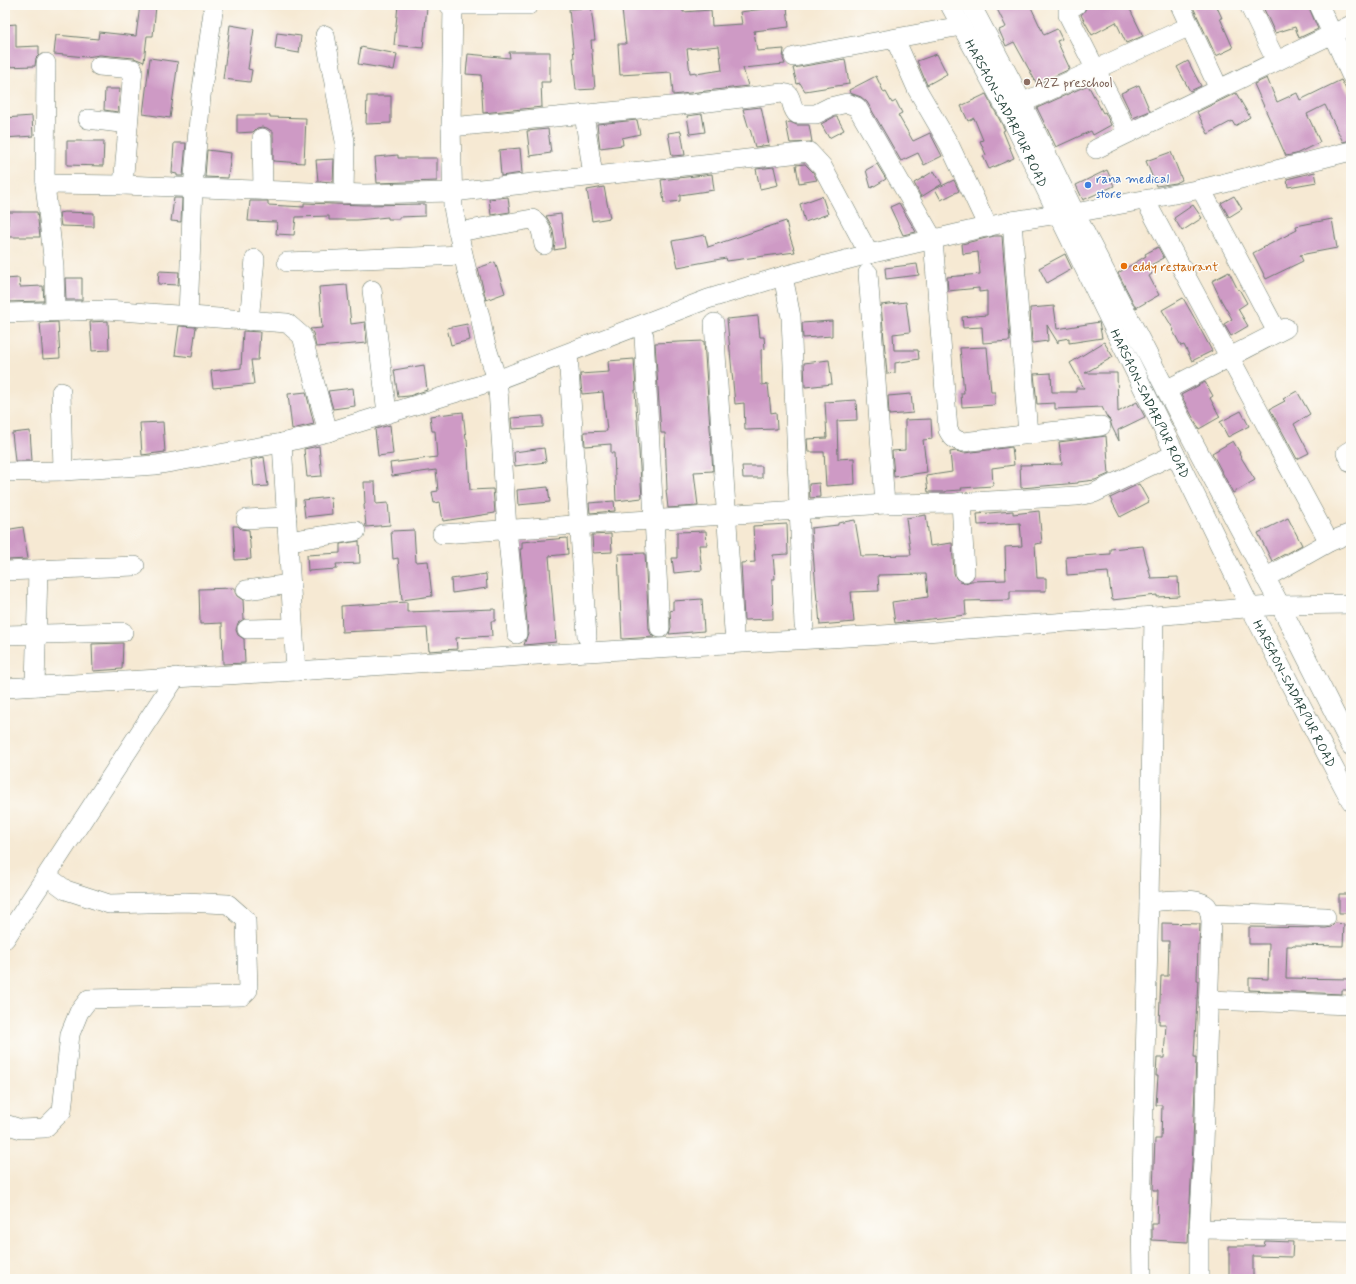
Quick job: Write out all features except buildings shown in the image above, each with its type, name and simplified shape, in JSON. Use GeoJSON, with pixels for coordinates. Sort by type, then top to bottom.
{"type":"FeatureCollection","features":[{"type":"Feature","properties":{"kind":"street"},"geometry":{"type":"LineString","coordinates":[[188,316],[193,187],[201,96],[214,5]]}},
{"type":"Feature","properties":{"kind":"street"},"geometry":{"type":"LineString","coordinates":[[517,634],[507,530],[497,385],[463,255],[454,207],[451,127],[452,5],[529,5]]}},
{"type":"Feature","properties":{"kind":"street","name":"HARSAON-SADARPUR ROAD"},"geometry":{"type":"LineString","coordinates":[[950,5],[1011,118],[1067,213],[1166,390],[1280,605],[1351,746]]}},
{"type":"Feature","properties":{"kind":"street","name":"HARSAON-SADARPUR ROAD"},"geometry":{"type":"LineString","coordinates":[[971,5],[1022,103],[1067,213],[1175,454],[1250,607],[1351,801]]}},
{"type":"Feature","properties":{"kind":"street"},"geometry":{"type":"LineString","coordinates":[[1076,5],[1068,10],[1068,15],[1128,134]]}},
{"type":"Feature","properties":{"kind":"street"},"geometry":{"type":"LineString","coordinates":[[1180,5],[1220,89]]}},
{"type":"Feature","properties":{"kind":"street"},"geometry":{"type":"LineString","coordinates":[[1249,5],[1276,61]]}},
{"type":"Feature","properties":{"kind":"street"},"geometry":{"type":"LineString","coordinates":[[1319,5],[1351,74]]}},
{"type":"Feature","properties":{"kind":"street"},"geometry":{"type":"LineString","coordinates":[[1096,149],[1351,25]]}},
{"type":"Feature","properties":{"kind":"street"},"geometry":{"type":"LineString","coordinates":[[794,57],[962,26]]}},
{"type":"Feature","properties":{"kind":"street"},"geometry":{"type":"LineString","coordinates":[[1022,103],[1190,26]]}},
{"type":"Feature","properties":{"kind":"street"},"geometry":{"type":"LineString","coordinates":[[325,35],[345,141],[344,193]]}},
{"type":"Feature","properties":{"kind":"street"},"geometry":{"type":"LineString","coordinates":[[895,39],[917,89],[949,144],[988,228]]}},
{"type":"Feature","properties":{"kind":"street"},"geometry":{"type":"LineString","coordinates":[[46,63],[45,184],[54,266],[55,311]]}},
{"type":"Feature","properties":{"kind":"street"},"geometry":{"type":"LineString","coordinates":[[99,66],[133,69],[123,185]]}},
{"type":"Feature","properties":{"kind":"street"},"geometry":{"type":"LineString","coordinates":[[451,127],[692,104],[782,93],[788,94],[793,110],[797,114],[816,114],[830,107],[847,103],[857,107],[933,239],[948,430],[951,437],[963,442],[1101,426]]}},
{"type":"Feature","properties":{"kind":"street"},"geometry":{"type":"LineString","coordinates":[[584,114],[593,176]]}},
{"type":"Feature","properties":{"kind":"street"},"geometry":{"type":"LineString","coordinates":[[88,119],[128,124]]}},
{"type":"Feature","properties":{"kind":"street"},"geometry":{"type":"LineString","coordinates":[[262,138],[263,190]]}},
{"type":"Feature","properties":{"kind":"street"},"geometry":{"type":"LineString","coordinates":[[5,472],[63,471],[156,465],[282,443],[328,432],[387,413],[497,385],[568,354],[708,299],[783,276],[869,254],[988,228],[1012,221],[1145,200],[1201,189],[1351,150]]}},
{"type":"Feature","properties":{"kind":"street"},"geometry":{"type":"LineString","coordinates":[[45,184],[193,187],[364,194],[453,192],[809,152],[822,166],[869,254]]}},
{"type":"Feature","properties":{"kind":"street"},"geometry":{"type":"LineString","coordinates":[[1166,390],[1282,330],[1201,189]]}},
{"type":"Feature","properties":{"kind":"street"},"geometry":{"type":"LineString","coordinates":[[1145,200],[1329,542]]}},
{"type":"Feature","properties":{"kind":"street"},"geometry":{"type":"LineString","coordinates":[[458,232],[532,219],[540,226],[544,245]]}},
{"type":"Feature","properties":{"kind":"street"},"geometry":{"type":"LineString","coordinates":[[1012,221],[1028,435]]}},
{"type":"Feature","properties":{"kind":"street"},"geometry":{"type":"LineString","coordinates":[[287,262],[463,255]]}},
{"type":"Feature","properties":{"kind":"street"},"geometry":{"type":"LineString","coordinates":[[249,321],[255,259]]}},
{"type":"Feature","properties":{"kind":"street"},"geometry":{"type":"LineString","coordinates":[[868,273],[885,504]]}},
{"type":"Feature","properties":{"kind":"street"},"geometry":{"type":"LineString","coordinates":[[783,276],[791,317],[804,625]]}},
{"type":"Feature","properties":{"kind":"street"},"geometry":{"type":"LineString","coordinates":[[372,290],[387,413]]}},
{"type":"Feature","properties":{"kind":"street"},"geometry":{"type":"LineString","coordinates":[[5,313],[107,310],[287,323],[302,336],[328,432]]}},
{"type":"Feature","properties":{"kind":"street"},"geometry":{"type":"LineString","coordinates":[[714,323],[734,631]]}},
{"type":"Feature","properties":{"kind":"street"},"geometry":{"type":"LineString","coordinates":[[644,336],[660,628]]}},
{"type":"Feature","properties":{"kind":"street"},"geometry":{"type":"LineString","coordinates":[[568,354],[587,637]]}},
{"type":"Feature","properties":{"kind":"street"},"geometry":{"type":"LineString","coordinates":[[61,392],[63,471]]}},
{"type":"Feature","properties":{"kind":"street"},"geometry":{"type":"LineString","coordinates":[[282,443],[296,671]]}},
{"type":"Feature","properties":{"kind":"street"},"geometry":{"type":"LineString","coordinates":[[1351,450],[1346,453],[1351,463]]}},
{"type":"Feature","properties":{"kind":"street"},"geometry":{"type":"LineString","coordinates":[[442,534],[885,504],[1057,497],[1094,493],[1175,454]]}},
{"type":"Feature","properties":{"kind":"street"},"geometry":{"type":"LineString","coordinates":[[961,502],[965,572]]}},
{"type":"Feature","properties":{"kind":"street"},"geometry":{"type":"LineString","coordinates":[[246,520],[287,517]]}},
{"type":"Feature","properties":{"kind":"street"},"geometry":{"type":"LineString","coordinates":[[288,541],[356,531]]}},
{"type":"Feature","properties":{"kind":"street"},"geometry":{"type":"LineString","coordinates":[[1265,578],[1329,542],[1351,533]]}},
{"type":"Feature","properties":{"kind":"street"},"geometry":{"type":"LineString","coordinates":[[5,571],[135,566]]}},
{"type":"Feature","properties":{"kind":"street"},"geometry":{"type":"LineString","coordinates":[[35,686],[38,570]]}},
{"type":"Feature","properties":{"kind":"street"},"geometry":{"type":"LineString","coordinates":[[246,590],[291,584]]}},
{"type":"Feature","properties":{"kind":"street"},"geometry":{"type":"LineString","coordinates":[[5,688],[882,635],[1154,616],[1280,605],[1351,604]]}},
{"type":"Feature","properties":{"kind":"street"},"geometry":{"type":"LineString","coordinates":[[1142,1279],[1141,1219],[1154,616]]}},
{"type":"Feature","properties":{"kind":"street"},"geometry":{"type":"LineString","coordinates":[[247,629],[293,628]]}},
{"type":"Feature","properties":{"kind":"street"},"geometry":{"type":"LineString","coordinates":[[5,635],[123,632]]}},
{"type":"Feature","properties":{"kind":"street"},"geometry":{"type":"LineString","coordinates":[[5,939],[176,677]]}},
{"type":"Feature","properties":{"kind":"street"},"geometry":{"type":"LineString","coordinates":[[5,1124],[21,1129],[44,1128],[62,1111],[70,1034],[79,1012],[89,999],[242,996],[248,990],[246,920],[228,904],[185,902],[108,904],[66,890],[46,876]]}},
{"type":"Feature","properties":{"kind":"street"},"geometry":{"type":"LineString","coordinates":[[1149,902],[1193,900],[1203,902],[1208,907],[1210,913],[1211,921],[1199,1229],[1199,1279]]}},
{"type":"Feature","properties":{"kind":"street"},"geometry":{"type":"LineString","coordinates":[[1210,913],[1326,917]]}},
{"type":"Feature","properties":{"kind":"street"},"geometry":{"type":"LineString","coordinates":[[1208,1000],[1351,1005]]}},
{"type":"Feature","properties":{"kind":"street"},"geometry":{"type":"LineString","coordinates":[[1199,1229],[1351,1231]]}},
{"type":"Feature","properties":{"kind":"place","name":"A2Z preschool"},"geometry":{"type":"Point","coordinates":[1027,82]}},
{"type":"Feature","properties":{"kind":"place","name":"rana medical store"},"geometry":{"type":"Point","coordinates":[1088,185]}},
{"type":"Feature","properties":{"kind":"place","name":"eddy restaurant"},"geometry":{"type":"Point","coordinates":[1124,266]}}]}
